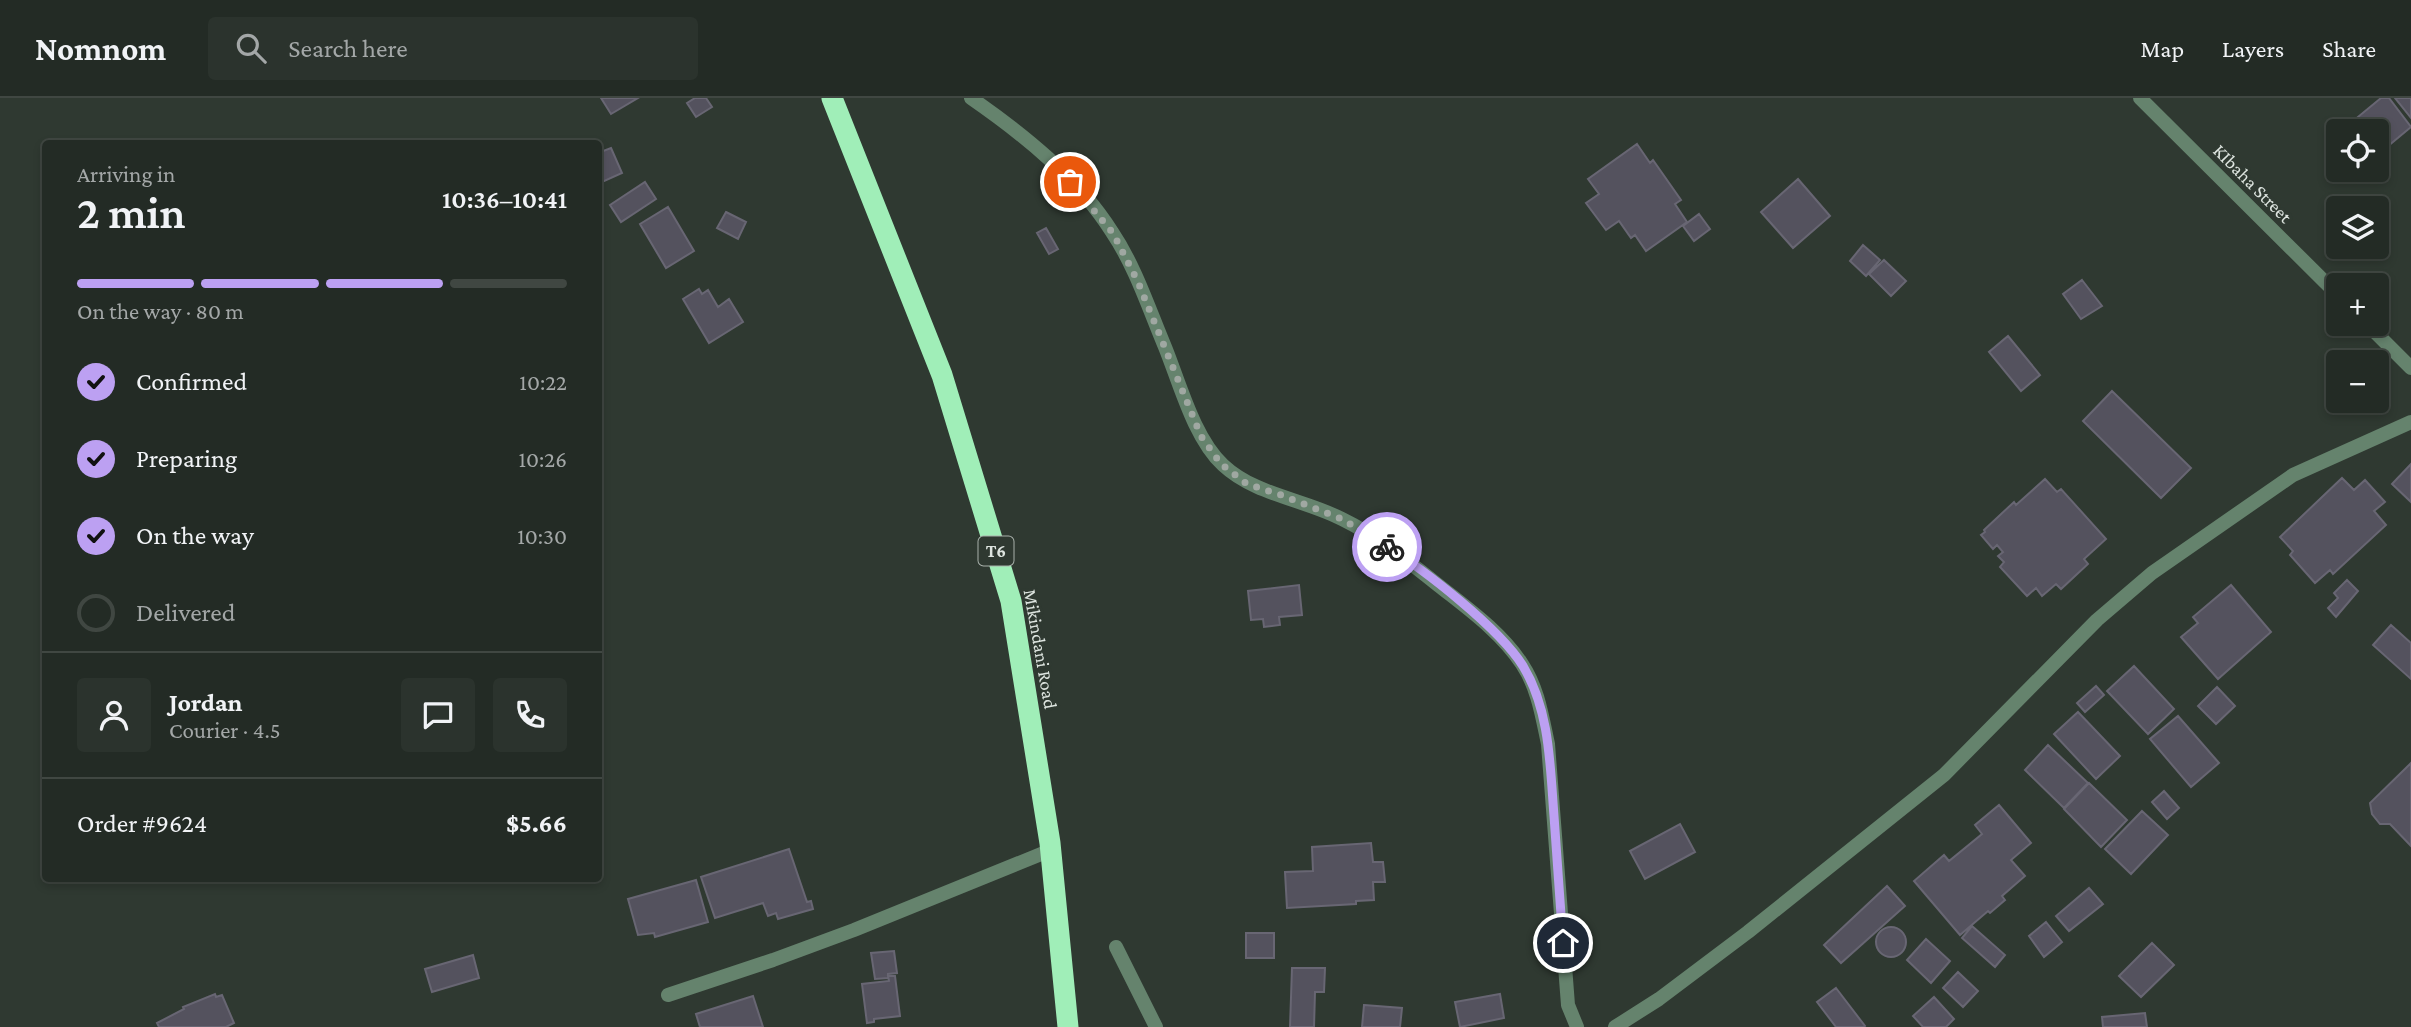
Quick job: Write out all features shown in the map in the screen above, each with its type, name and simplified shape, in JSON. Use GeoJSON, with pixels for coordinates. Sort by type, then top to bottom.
{"type":"FeatureCollection","features":[{"type":"Feature","properties":{"kind":"highway","name":"Mikindani Road"},"geometry":{"type":"LineString","coordinates":[[832,98],[942,375],[1011,601],[1051,850],[1068,1027]]}},
{"type":"Feature","properties":{"kind":"street"},"geometry":{"type":"LineString","coordinates":[[971,98],[1040,151],[1086,197],[1113,233],[1138,282],[1201,436],[1221,464],[1247,484],[1342,519],[1400,555],[1492,630],[1522,664],[1540,704],[1548,744],[1568,1004],[1577,1027]]}},
{"type":"Feature","properties":{"kind":"street","name":"KIbaha Street"},"geometry":{"type":"LineString","coordinates":[[2140,98],[2326,283]]}},
{"type":"Feature","properties":{"kind":"street"},"geometry":{"type":"LineString","coordinates":[[2379,336],[2411,368]]}},
{"type":"Feature","properties":{"kind":"street"},"geometry":{"type":"LineString","coordinates":[[1615,1027],[1660,999],[1748,932],[1944,775],[2097,620],[2152,573],[2293,475],[2411,422]]}},
{"type":"Feature","properties":{"kind":"street"},"geometry":{"type":"LineString","coordinates":[[667,995],[855,930],[1051,850]]}},
{"type":"Feature","properties":{"kind":"street"},"geometry":{"type":"LineString","coordinates":[[1116,947],[1156,1027]]}},
{"type":"Feature","properties":{"kind":"building"},"geometry":{"type":"Polygon","coordinates":[[[601,98],[638,98],[611,114],[601,98]]]}},
{"type":"Feature","properties":{"kind":"building"},"geometry":{"type":"Polygon","coordinates":[[[695,98],[706,98],[712,107],[696,117],[687,103],[695,98]]]}},
{"type":"Feature","properties":{"kind":"building"},"geometry":{"type":"Polygon","coordinates":[[[2381,98],[2389,98],[2411,127],[2389,145],[2389,119],[2356,119],[2381,98]]]}},
{"type":"Feature","properties":{"kind":"building"},"geometry":{"type":"Polygon","coordinates":[[[2395,98],[2411,98],[2411,118],[2395,98]]]}},
{"type":"Feature","properties":{"kind":"building"},"geometry":{"type":"Polygon","coordinates":[[[1637,144],[1650,163],[1653,160],[1681,200],[1675,204],[1687,222],[1646,251],[1635,235],[1631,238],[1619,221],[1606,230],[1586,203],[1599,194],[1588,179],[1637,144]]]}},
{"type":"Feature","properties":{"kind":"building"},"geometry":{"type":"Polygon","coordinates":[[[611,148],[622,173],[602,182],[602,151],[611,148]]]}},
{"type":"Feature","properties":{"kind":"building"},"geometry":{"type":"Polygon","coordinates":[[[1798,179],[1830,216],[1793,248],[1761,212],[1798,179]]]}},
{"type":"Feature","properties":{"kind":"building"},"geometry":{"type":"Polygon","coordinates":[[[645,182],[656,199],[621,222],[610,205],[645,182]]]}},
{"type":"Feature","properties":{"kind":"building"},"geometry":{"type":"Polygon","coordinates":[[[668,207],[694,251],[666,268],[640,224],[668,207]]]}},
{"type":"Feature","properties":{"kind":"building"},"geometry":{"type":"Polygon","coordinates":[[[726,212],[746,222],[738,239],[717,228],[726,212]]]}},
{"type":"Feature","properties":{"kind":"building"},"geometry":{"type":"Polygon","coordinates":[[[1699,214],[1710,229],[1694,241],[1683,226],[1699,214]]]}},
{"type":"Feature","properties":{"kind":"building"},"geometry":{"type":"Polygon","coordinates":[[[1046,228],[1058,249],[1049,254],[1037,233],[1046,228]]]}},
{"type":"Feature","properties":{"kind":"building"},"geometry":{"type":"Polygon","coordinates":[[[1863,245],[1880,260],[1866,276],[1850,261],[1863,245]]]}},
{"type":"Feature","properties":{"kind":"building"},"geometry":{"type":"Polygon","coordinates":[[[1884,260],[1906,281],[1891,296],[1869,274],[1884,260]]]}},
{"type":"Feature","properties":{"kind":"building"},"geometry":{"type":"Polygon","coordinates":[[[2082,280],[2102,306],[2081,319],[2063,294],[2082,280]]]}},
{"type":"Feature","properties":{"kind":"building"},"geometry":{"type":"Polygon","coordinates":[[[699,289],[702,294],[708,290],[718,307],[729,299],[743,322],[709,343],[683,299],[699,289]]]}},
{"type":"Feature","properties":{"kind":"building"},"geometry":{"type":"Polygon","coordinates":[[[2008,336],[2040,375],[2021,391],[1989,352],[2008,336]]]}},
{"type":"Feature","properties":{"kind":"building"},"geometry":{"type":"Polygon","coordinates":[[[2112,391],[2191,468],[2161,498],[2083,421],[2112,391]]]}},
{"type":"Feature","properties":{"kind":"building"},"geometry":{"type":"Polygon","coordinates":[[[2411,464],[2411,502],[2392,484],[2411,464]]]}},
{"type":"Feature","properties":{"kind":"building"},"geometry":{"type":"Polygon","coordinates":[[[2342,478],[2354,490],[2365,480],[2385,502],[2374,511],[2386,525],[2333,574],[2330,570],[2315,583],[2290,555],[2293,551],[2280,537],[2342,478]]]}},
{"type":"Feature","properties":{"kind":"building"},"geometry":{"type":"Polygon","coordinates":[[[2045,479],[2057,492],[2061,489],[2106,539],[2084,559],[2088,564],[2061,589],[2056,584],[2042,596],[2036,588],[2027,596],[2000,567],[2004,562],[1998,556],[2003,552],[1997,545],[1993,549],[1981,535],[2014,502],[2016,505],[2045,479]]]}},
{"type":"Feature","properties":{"kind":"building"},"geometry":{"type":"Polygon","coordinates":[[[2347,580],[2358,591],[2336,617],[2328,608],[2338,598],[2334,593],[2347,580]]]}},
{"type":"Feature","properties":{"kind":"building"},"geometry":{"type":"Polygon","coordinates":[[[1299,585],[1302,615],[1279,617],[1280,625],[1264,627],[1263,619],[1251,620],[1248,591],[1299,585]]]}},
{"type":"Feature","properties":{"kind":"building"},"geometry":{"type":"Polygon","coordinates":[[[2231,585],[2271,632],[2218,679],[2181,637],[2198,623],[2193,617],[2231,585]]]}},
{"type":"Feature","properties":{"kind":"building"},"geometry":{"type":"Polygon","coordinates":[[[2391,625],[2411,643],[2411,679],[2373,645],[2391,625]]]}},
{"type":"Feature","properties":{"kind":"building"},"geometry":{"type":"Polygon","coordinates":[[[2134,666],[2174,709],[2148,734],[2107,691],[2134,666]]]}},
{"type":"Feature","properties":{"kind":"building"},"geometry":{"type":"Polygon","coordinates":[[[2096,686],[2104,695],[2085,712],[2077,703],[2096,686]]]}},
{"type":"Feature","properties":{"kind":"building"},"geometry":{"type":"Polygon","coordinates":[[[2217,687],[2235,706],[2216,724],[2198,706],[2217,687]]]}},
{"type":"Feature","properties":{"kind":"building"},"geometry":{"type":"Polygon","coordinates":[[[2078,712],[2120,756],[2096,779],[2054,734],[2078,712]]]}},
{"type":"Feature","properties":{"kind":"building"},"geometry":{"type":"Polygon","coordinates":[[[2178,716],[2219,763],[2191,787],[2150,739],[2178,716]]]}},
{"type":"Feature","properties":{"kind":"building"},"geometry":{"type":"Polygon","coordinates":[[[2048,745],[2088,783],[2064,808],[2025,770],[2048,745]]]}},
{"type":"Feature","properties":{"kind":"building"},"geometry":{"type":"Polygon","coordinates":[[[2411,763],[2411,846],[2390,824],[2380,824],[2372,814],[2370,803],[2411,763]]]}},
{"type":"Feature","properties":{"kind":"building"},"geometry":{"type":"Polygon","coordinates":[[[2089,783],[2127,820],[2101,847],[2064,809],[2089,783]]]}},
{"type":"Feature","properties":{"kind":"building"},"geometry":{"type":"Polygon","coordinates":[[[2164,791],[2179,808],[2167,819],[2152,802],[2164,791]]]}},
{"type":"Feature","properties":{"kind":"building"},"geometry":{"type":"Polygon","coordinates":[[[1999,805],[2031,843],[2011,860],[2025,876],[2002,896],[2005,900],[1960,935],[1914,881],[1944,855],[1949,861],[1982,834],[1975,825],[1999,805]]]}},
{"type":"Feature","properties":{"kind":"building"},"geometry":{"type":"Polygon","coordinates":[[[2142,811],[2168,835],[2131,874],[2105,849],[2142,811]]]}},
{"type":"Feature","properties":{"kind":"building"},"geometry":{"type":"Polygon","coordinates":[[[1680,824],[1695,852],[1645,879],[1630,851],[1680,824]]]}},
{"type":"Feature","properties":{"kind":"building"},"geometry":{"type":"Polygon","coordinates":[[[1371,843],[1373,862],[1383,862],[1385,882],[1373,882],[1374,900],[1356,901],[1356,904],[1287,908],[1285,872],[1313,871],[1312,847],[1371,843]]]}},
{"type":"Feature","properties":{"kind":"building"},"geometry":{"type":"Polygon","coordinates":[[[789,849],[807,902],[811,901],[813,909],[778,919],[776,913],[768,916],[763,903],[715,918],[701,877],[789,849]]]}},
{"type":"Feature","properties":{"kind":"building"},"geometry":{"type":"Polygon","coordinates":[[[696,880],[708,922],[655,937],[654,933],[638,935],[628,899],[696,880]]]}},
{"type":"Feature","properties":{"kind":"building"},"geometry":{"type":"Polygon","coordinates":[[[1887,886],[1905,906],[1841,963],[1824,945],[1887,886]]]}},
{"type":"Feature","properties":{"kind":"building"},"geometry":{"type":"Polygon","coordinates":[[[2089,888],[2103,904],[2069,931],[2056,916],[2089,888]]]}},
{"type":"Feature","properties":{"kind":"building"},"geometry":{"type":"Polygon","coordinates":[[[2046,922],[2062,942],[2044,957],[2029,936],[2046,922]]]}},
{"type":"Feature","properties":{"kind":"building"},"geometry":{"type":"Polygon","coordinates":[[[1972,926],[2005,955],[1995,967],[1962,938],[1972,926]]]}},
{"type":"Feature","properties":{"kind":"building"},"geometry":{"type":"Polygon","coordinates":[[[1891,927],[1902,931],[1906,942],[1902,953],[1891,957],[1880,953],[1876,942],[1880,931],[1891,927]]]}},
{"type":"Feature","properties":{"kind":"building"},"geometry":{"type":"Polygon","coordinates":[[[1246,933],[1274,933],[1274,958],[1246,958],[1246,933]]]}},
{"type":"Feature","properties":{"kind":"building"},"geometry":{"type":"Polygon","coordinates":[[[1926,939],[1950,961],[1931,983],[1907,960],[1926,939]]]}},
{"type":"Feature","properties":{"kind":"building"},"geometry":{"type":"Polygon","coordinates":[[[2152,943],[2174,965],[2141,997],[2119,976],[2152,943]]]}},
{"type":"Feature","properties":{"kind":"building"},"geometry":{"type":"Polygon","coordinates":[[[894,951],[897,973],[888,974],[888,978],[875,979],[871,953],[894,951]]]}},
{"type":"Feature","properties":{"kind":"building"},"geometry":{"type":"Polygon","coordinates":[[[473,955],[479,978],[432,992],[425,969],[473,955]]]}},
{"type":"Feature","properties":{"kind":"building"},"geometry":{"type":"Polygon","coordinates":[[[1292,968],[1325,968],[1324,992],[1315,992],[1314,1027],[1290,1027],[1292,968]]]}},
{"type":"Feature","properties":{"kind":"building"},"geometry":{"type":"Polygon","coordinates":[[[1958,972],[1978,991],[1963,1007],[1943,988],[1958,972]]]}},
{"type":"Feature","properties":{"kind":"building"},"geometry":{"type":"Polygon","coordinates":[[[888,976],[895,976],[900,1016],[874,1019],[874,1022],[867,1023],[862,984],[889,981],[888,976]]]}},
{"type":"Feature","properties":{"kind":"building"},"geometry":{"type":"Polygon","coordinates":[[[1836,988],[1864,1027],[1836,1027],[1817,1002],[1836,988]]]}},
{"type":"Feature","properties":{"kind":"building"},"geometry":{"type":"Polygon","coordinates":[[[215,994],[216,997],[222,995],[234,1023],[226,1027],[159,1027],[157,1023],[184,1009],[183,1007],[215,994]]]}},
{"type":"Feature","properties":{"kind":"building"},"geometry":{"type":"Polygon","coordinates":[[[1500,994],[1504,1018],[1460,1027],[1455,1002],[1500,994]]]}},
{"type":"Feature","properties":{"kind":"building"},"geometry":{"type":"Polygon","coordinates":[[[753,996],[763,1027],[700,1027],[696,1014],[753,996]]]}},
{"type":"Feature","properties":{"kind":"building"},"geometry":{"type":"Polygon","coordinates":[[[1934,997],[1954,1019],[1946,1027],[1923,1027],[1913,1016],[1934,997]]]}},
{"type":"Feature","properties":{"kind":"building"},"geometry":{"type":"Polygon","coordinates":[[[1364,1005],[1402,1008],[1400,1027],[1362,1027],[1364,1005]]]}},
{"type":"Feature","properties":{"kind":"building"},"geometry":{"type":"Polygon","coordinates":[[[2145,1013],[2147,1027],[2103,1027],[2102,1017],[2145,1013]]]}},
{"type":"Feature","properties":{"kind":"way so far"},"geometry":{"type":"LineString","coordinates":[[1070,182],[1086,197],[1113,233],[1138,282],[1201,436],[1221,464],[1247,484],[1342,519],[1387,547]]}},
{"type":"Feature","properties":{"kind":"route"},"geometry":{"type":"LineString","coordinates":[[1387,547],[1462,603],[1492,630],[1522,664],[1531,682],[1540,704],[1548,744],[1563,943]]}}]}
